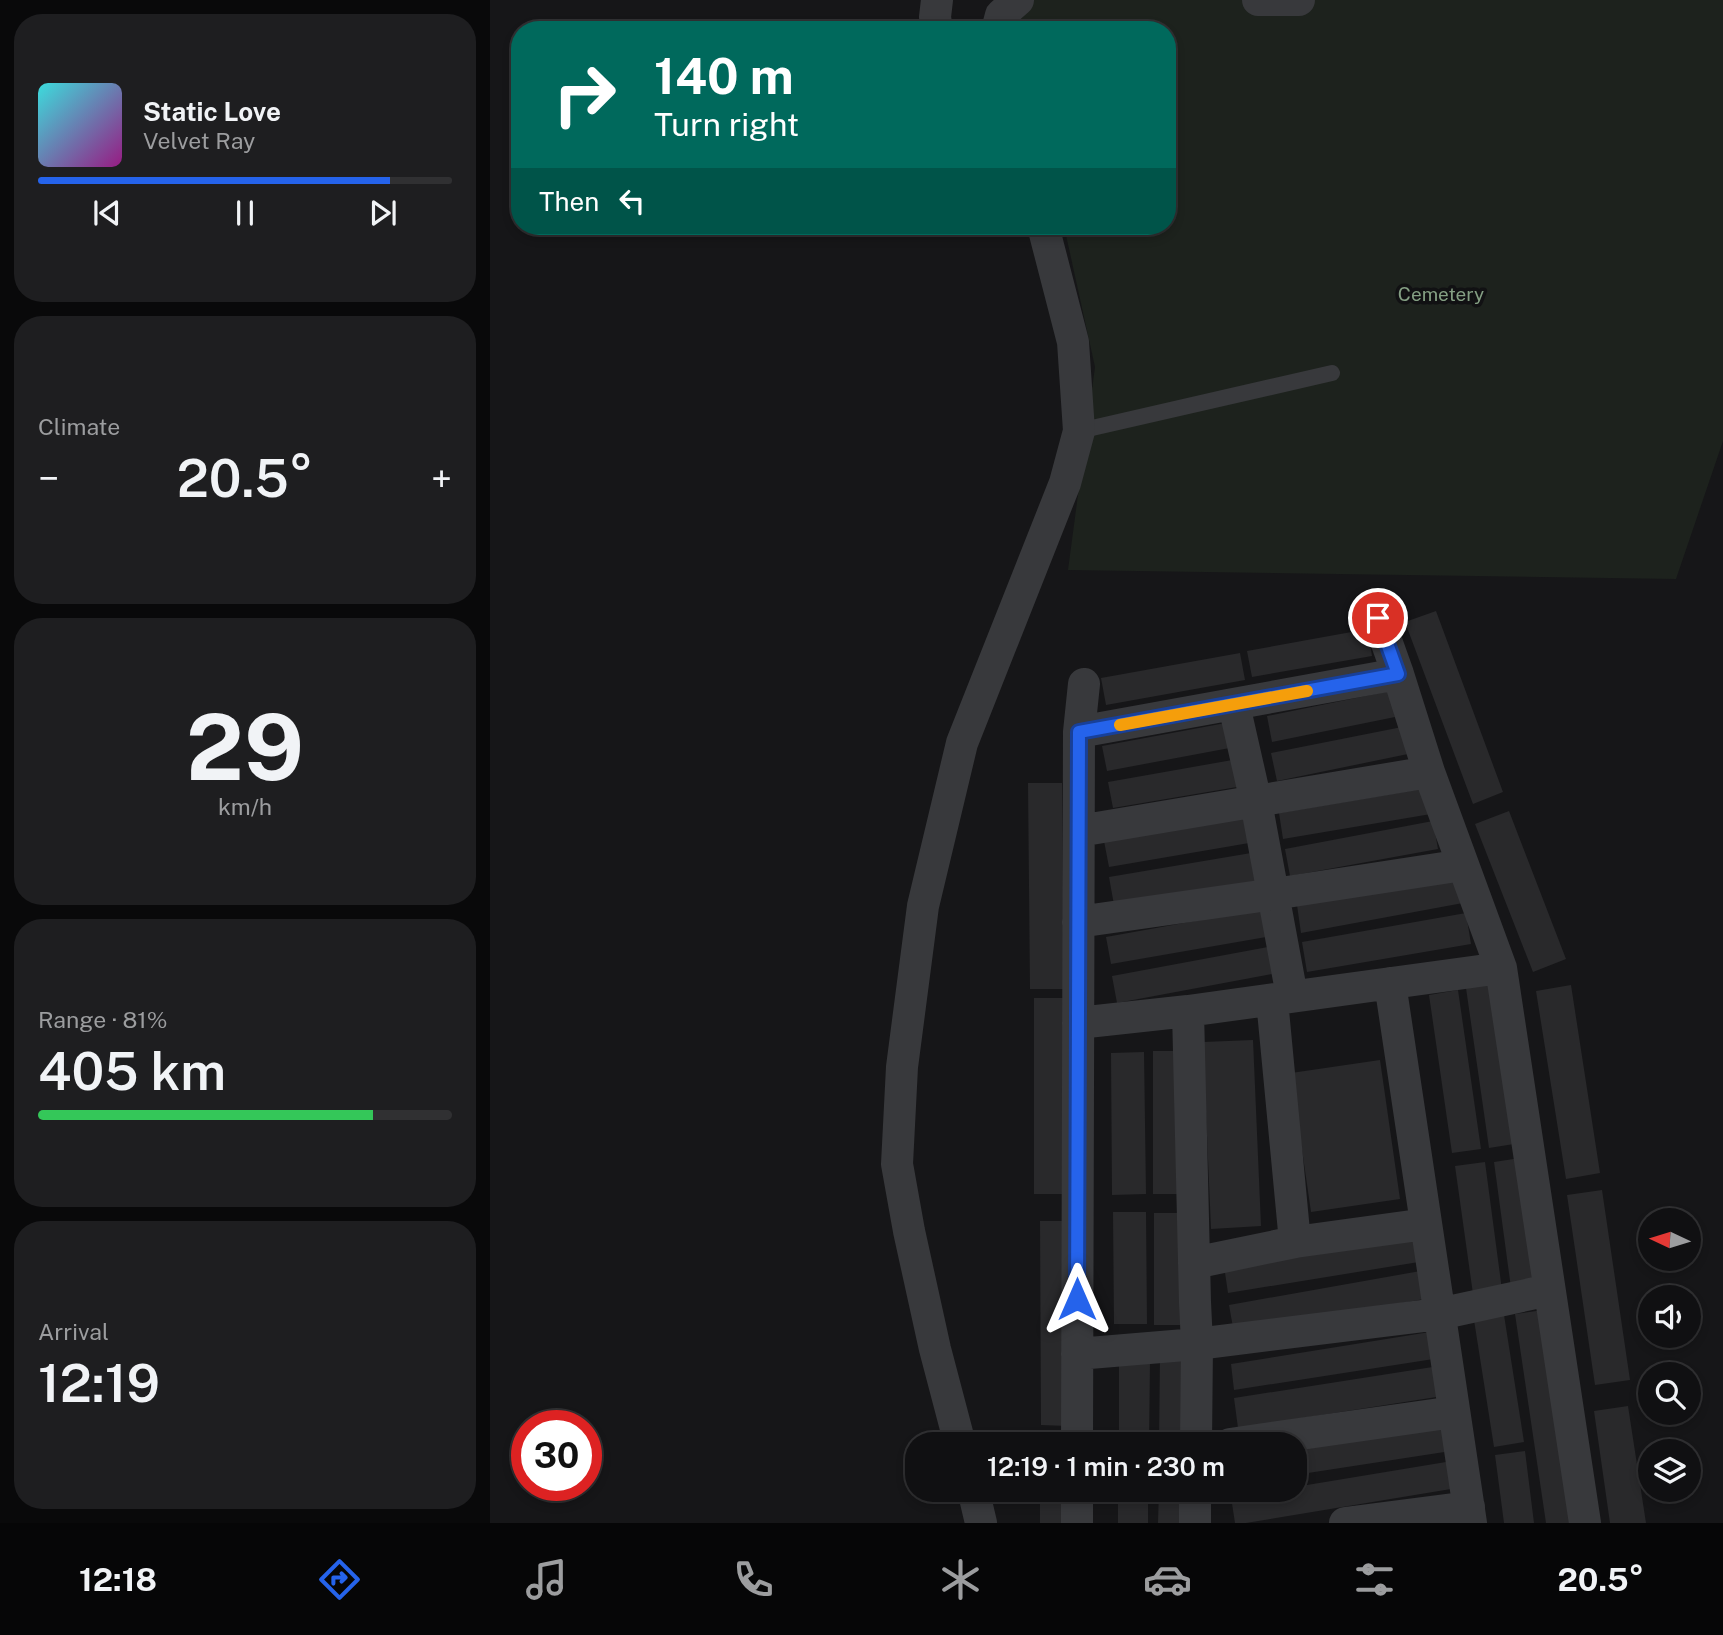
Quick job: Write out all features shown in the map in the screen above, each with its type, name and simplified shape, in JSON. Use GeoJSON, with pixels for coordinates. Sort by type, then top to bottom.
{"type":"FeatureCollection","features":[{"type":"Feature","properties":{"kind":"street"},"geometry":{"type":"LineString","coordinates":[[936,21],[937,0]]}},
{"type":"Feature","properties":{"kind":"street"},"geometry":{"type":"LineString","coordinates":[[999,21],[1000,15],[1018,0]]}},
{"type":"Feature","properties":{"kind":"street"},"geometry":{"type":"LineString","coordinates":[[1258,0],[1299,0]]}},
{"type":"Feature","properties":{"kind":"street"},"geometry":{"type":"LineString","coordinates":[[957,1432],[935,1349],[897,1164],[902,1066],[923,906],[962,743],[1065,483],[1079,430],[1073,342],[1044,235]]}},
{"type":"Feature","properties":{"kind":"street"},"geometry":{"type":"LineString","coordinates":[[1378,618],[1429,772],[1501,968],[1585,1523]]}},
{"type":"Feature","properties":{"kind":"street"},"geometry":{"type":"LineString","coordinates":[[1079,732],[1398,674]]}},
{"type":"Feature","properties":{"kind":"street"},"geometry":{"type":"LineString","coordinates":[[1077,1432],[1079,732],[1084,684]]}},
{"type":"Feature","properties":{"kind":"street"},"geometry":{"type":"LineString","coordinates":[[1234,705],[1274,894],[1295,1242]]}},
{"type":"Feature","properties":{"kind":"street"},"geometry":{"type":"LineString","coordinates":[[1079,831],[1429,772]]}},
{"type":"Feature","properties":{"kind":"street"},"geometry":{"type":"LineString","coordinates":[[1078,922],[1463,865]]}},
{"type":"Feature","properties":{"kind":"street"},"geometry":{"type":"LineString","coordinates":[[1078,1023],[1188,1011],[1501,968]]}},
{"type":"Feature","properties":{"kind":"street"},"geometry":{"type":"LineString","coordinates":[[1345,1523],[1470,1515],[1390,983]]}},
{"type":"Feature","properties":{"kind":"street"},"geometry":{"type":"LineString","coordinates":[[1188,1011],[1197,1343],[1196,1432]]}},
{"type":"Feature","properties":{"kind":"street"},"geometry":{"type":"LineString","coordinates":[[1194,1263],[1295,1242],[1426,1224]]}},
{"type":"Feature","properties":{"kind":"street"},"geometry":{"type":"LineString","coordinates":[[1077,1354],[1197,1343],[1440,1314],[1549,1290]]}},
{"type":"Feature","properties":{"kind":"street"},"geometry":{"type":"LineString","coordinates":[[1307,1433],[1454,1412]]}},
{"type":"Feature","properties":{"kind":"street"},"geometry":{"type":"LineString","coordinates":[[976,1502],[981,1523]]}},
{"type":"Feature","properties":{"kind":"street"},"geometry":{"type":"LineString","coordinates":[[1077,1502],[1077,1523]]}},
{"type":"Feature","properties":{"kind":"street"},"geometry":{"type":"LineString","coordinates":[[1195,1502],[1195,1523]]}},
{"type":"Feature","properties":{"kind":"lane"},"geometry":{"type":"LineString","coordinates":[[1079,430],[1332,373]]}},
{"type":"Feature","properties":{"kind":"green space","name":"Cemetery"},"geometry":{"type":"Polygon","coordinates":[[[1002,0],[1723,0],[1723,441],[1676,579],[1068,570],[1095,367],[1066,235],[1176,235],[1176,21],[994,21],[1002,0]]]}},
{"type":"Feature","properties":{"kind":"building"},"geometry":{"type":"Polygon","coordinates":[[[1436,611],[1503,792],[1473,804],[1405,622],[1436,611]]]}},
{"type":"Feature","properties":{"kind":"building"},"geometry":{"type":"Polygon","coordinates":[[[1368,629],[1372,656],[1252,677],[1247,651],[1368,629]]]}},
{"type":"Feature","properties":{"kind":"building"},"geometry":{"type":"Polygon","coordinates":[[[1240,653],[1245,680],[1106,705],[1101,678],[1240,653]]]}},
{"type":"Feature","properties":{"kind":"building"},"geometry":{"type":"Polygon","coordinates":[[[1390,691],[1395,717],[1272,742],[1267,716],[1390,691]]]}},
{"type":"Feature","properties":{"kind":"building"},"geometry":{"type":"Polygon","coordinates":[[[1231,722],[1235,747],[1107,771],[1102,746],[1231,722]]]}},
{"type":"Feature","properties":{"kind":"building"},"geometry":{"type":"Polygon","coordinates":[[[1402,727],[1408,754],[1277,781],[1271,753],[1402,727]]]}},
{"type":"Feature","properties":{"kind":"building"},"geometry":{"type":"Polygon","coordinates":[[[1238,759],[1243,786],[1113,808],[1108,782],[1238,759]]]}},
{"type":"Feature","properties":{"kind":"building"},"geometry":{"type":"Polygon","coordinates":[[[1028,783],[1062,783],[1064,989],[1030,989],[1028,783]]]}},
{"type":"Feature","properties":{"kind":"building"},"geometry":{"type":"Polygon","coordinates":[[[1427,788],[1431,814],[1283,839],[1279,813],[1427,788]]]}},
{"type":"Feature","properties":{"kind":"building"},"geometry":{"type":"Polygon","coordinates":[[[1509,811],[1566,959],[1533,972],[1475,824],[1509,811]]]}},
{"type":"Feature","properties":{"kind":"building"},"geometry":{"type":"Polygon","coordinates":[[[1251,816],[1255,842],[1109,867],[1104,841],[1251,816]]]}},
{"type":"Feature","properties":{"kind":"building"},"geometry":{"type":"Polygon","coordinates":[[[1433,821],[1438,849],[1290,876],[1285,849],[1433,821]]]}},
{"type":"Feature","properties":{"kind":"building"},"geometry":{"type":"Polygon","coordinates":[[[1257,852],[1262,880],[1114,905],[1109,877],[1257,852]]]}},
{"type":"Feature","properties":{"kind":"building"},"geometry":{"type":"Polygon","coordinates":[[[1458,876],[1463,903],[1301,933],[1297,905],[1458,876]]]}},
{"type":"Feature","properties":{"kind":"building"},"geometry":{"type":"Polygon","coordinates":[[[1267,908],[1272,936],[1111,964],[1106,937],[1267,908]]]}},
{"type":"Feature","properties":{"kind":"building"},"geometry":{"type":"Polygon","coordinates":[[[1466,913],[1471,944],[1307,972],[1302,942],[1466,913]]]}},
{"type":"Feature","properties":{"kind":"building"},"geometry":{"type":"Polygon","coordinates":[[[1274,946],[1278,973],[1117,1003],[1112,976],[1274,946]]]}},
{"type":"Feature","properties":{"kind":"building"},"geometry":{"type":"Polygon","coordinates":[[[1492,984],[1514,1144],[1489,1148],[1466,988],[1492,984]]]}},
{"type":"Feature","properties":{"kind":"building"},"geometry":{"type":"Polygon","coordinates":[[[1571,985],[1600,1173],[1566,1179],[1536,991],[1571,985]]]}},
{"type":"Feature","properties":{"kind":"building"},"geometry":{"type":"Polygon","coordinates":[[[1458,990],[1481,1149],[1452,1153],[1429,995],[1458,990]]]}},
{"type":"Feature","properties":{"kind":"building"},"geometry":{"type":"Polygon","coordinates":[[[1034,998],[1064,998],[1065,1194],[1034,1194],[1034,998]]]}},
{"type":"Feature","properties":{"kind":"building"},"geometry":{"type":"Polygon","coordinates":[[[1253,1040],[1261,1226],[1211,1229],[1203,1042],[1253,1040]]]}},
{"type":"Feature","properties":{"kind":"building"},"geometry":{"type":"Polygon","coordinates":[[[1153,1051],[1179,1051],[1180,1194],[1153,1194],[1153,1051]]]}},
{"type":"Feature","properties":{"kind":"building"},"geometry":{"type":"Polygon","coordinates":[[[1144,1052],[1146,1194],[1112,1195],[1111,1053],[1144,1052]]]}},
{"type":"Feature","properties":{"kind":"building"},"geometry":{"type":"Polygon","coordinates":[[[1380,1060],[1400,1199],[1311,1212],[1291,1073],[1380,1060]]]}},
{"type":"Feature","properties":{"kind":"building"},"geometry":{"type":"Polygon","coordinates":[[[1520,1158],[1539,1284],[1511,1288],[1494,1162],[1520,1158]]]}},
{"type":"Feature","properties":{"kind":"building"},"geometry":{"type":"Polygon","coordinates":[[[1485,1162],[1502,1290],[1473,1294],[1455,1166],[1485,1162]]]}},
{"type":"Feature","properties":{"kind":"building"},"geometry":{"type":"Polygon","coordinates":[[[1602,1190],[1630,1380],[1595,1385],[1567,1195],[1602,1190]]]}},
{"type":"Feature","properties":{"kind":"building"},"geometry":{"type":"Polygon","coordinates":[[[1113,1212],[1146,1212],[1147,1324],[1114,1324],[1113,1212]]]}},
{"type":"Feature","properties":{"kind":"building"},"geometry":{"type":"Polygon","coordinates":[[[1154,1213],[1180,1213],[1180,1325],[1154,1325],[1154,1213]]]}},
{"type":"Feature","properties":{"kind":"building"},"geometry":{"type":"Polygon","coordinates":[[[1040,1221],[1067,1221],[1068,1426],[1041,1425],[1040,1221]]]}},
{"type":"Feature","properties":{"kind":"building"},"geometry":{"type":"Polygon","coordinates":[[[1421,1235],[1425,1261],[1228,1293],[1224,1266],[1421,1235]]]}},
{"type":"Feature","properties":{"kind":"building"},"geometry":{"type":"Polygon","coordinates":[[[1426,1270],[1430,1298],[1234,1333],[1229,1305],[1426,1270]]]}},
{"type":"Feature","properties":{"kind":"building"},"geometry":{"type":"Polygon","coordinates":[[[1543,1310],[1575,1523],[1546,1523],[1515,1314],[1543,1310]]]}},
{"type":"Feature","properties":{"kind":"building"},"geometry":{"type":"Polygon","coordinates":[[[1504,1315],[1524,1442],[1494,1447],[1474,1320],[1504,1315]]]}},
{"type":"Feature","properties":{"kind":"building"},"geometry":{"type":"Polygon","coordinates":[[[1436,1331],[1440,1358],[1234,1390],[1231,1364],[1436,1331]]]}},
{"type":"Feature","properties":{"kind":"building"},"geometry":{"type":"Polygon","coordinates":[[[1160,1355],[1188,1356],[1187,1432],[1159,1432],[1160,1355]]]}},
{"type":"Feature","properties":{"kind":"building"},"geometry":{"type":"Polygon","coordinates":[[[1119,1360],[1150,1361],[1149,1432],[1119,1432],[1119,1360]]]}},
{"type":"Feature","properties":{"kind":"building"},"geometry":{"type":"Polygon","coordinates":[[[1439,1366],[1443,1396],[1238,1428],[1234,1398],[1439,1366]]]}},
{"type":"Feature","properties":{"kind":"building"},"geometry":{"type":"Polygon","coordinates":[[[1628,1406],[1638,1471],[1638,1502],[1643,1502],[1646,1523],[1610,1523],[1594,1411],[1628,1406]]]}},
{"type":"Feature","properties":{"kind":"building"},"geometry":{"type":"Polygon","coordinates":[[[1447,1427],[1451,1451],[1307,1473],[1307,1448],[1447,1427]]]}},
{"type":"Feature","properties":{"kind":"building"},"geometry":{"type":"Polygon","coordinates":[[[1525,1451],[1534,1523],[1504,1523],[1495,1455],[1525,1451]]]}},
{"type":"Feature","properties":{"kind":"building"},"geometry":{"type":"Polygon","coordinates":[[[1452,1461],[1457,1488],[1235,1523],[1232,1502],[1307,1502],[1307,1485],[1452,1461]]]}},
{"type":"Feature","properties":{"kind":"building"},"geometry":{"type":"Polygon","coordinates":[[[1040,1502],[1067,1502],[1066,1523],[1040,1523],[1040,1502]]]}},
{"type":"Feature","properties":{"kind":"building"},"geometry":{"type":"Polygon","coordinates":[[[1118,1502],[1148,1502],[1148,1523],[1118,1523],[1118,1502]]]}},
{"type":"Feature","properties":{"kind":"building"},"geometry":{"type":"Polygon","coordinates":[[[1159,1502],[1187,1502],[1186,1523],[1158,1523],[1159,1502]]]}},
{"type":"Feature","properties":{"kind":"slow traffic"},"geometry":{"type":"LineString","coordinates":[[1120,725],[1307,691]]}},
{"type":"Feature","properties":{"kind":"route"},"geometry":{"type":"LineString","coordinates":[[1077,1299],[1079,732],[1398,674],[1378,618]]}}]}
